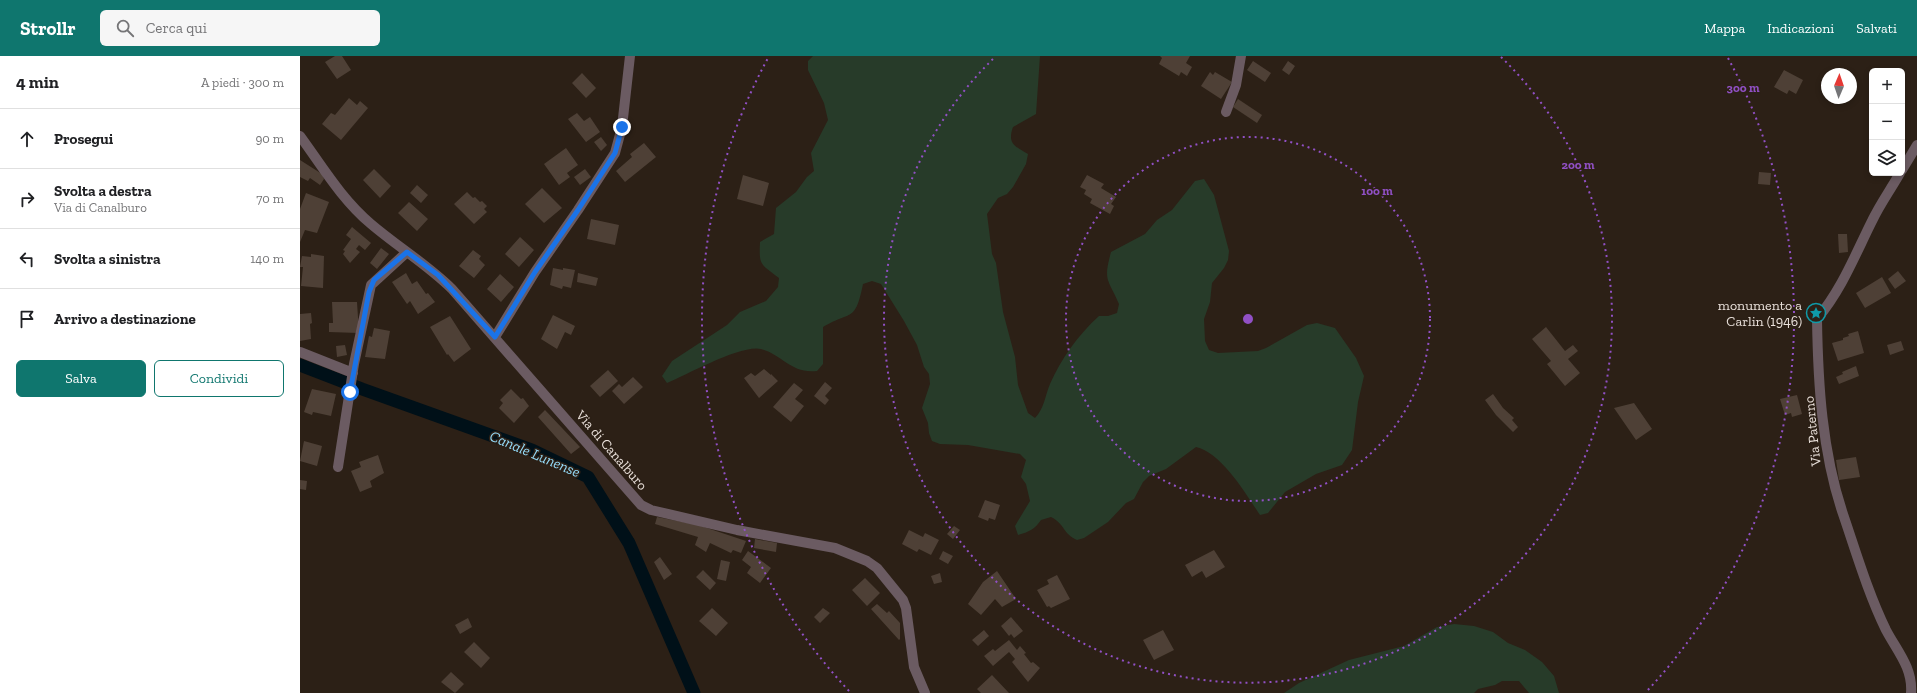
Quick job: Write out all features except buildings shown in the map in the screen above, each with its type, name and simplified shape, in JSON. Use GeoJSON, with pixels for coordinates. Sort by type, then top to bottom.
{"type":"FeatureCollection","features":[{"type":"Feature","properties":{"kind":"street"},"geometry":{"type":"LineString","coordinates":[[495,337],[535,272],[615,153],[622,127],[630,56]]}},
{"type":"Feature","properties":{"kind":"street"},"geometry":{"type":"LineString","coordinates":[[1226,112],[1236,85],[1241,56]]}},
{"type":"Feature","properties":{"kind":"street","name":"Via di Canalburo"},"geometry":{"type":"LineString","coordinates":[[300,136],[304,148],[347,200],[370,224],[438,275],[495,337],[641,505],[651,510],[730,528],[835,548],[867,561],[877,568],[905,604],[914,667],[925,693]]}},
{"type":"Feature","properties":{"kind":"street"},"geometry":{"type":"LineString","coordinates":[[1905,165],[1917,145]]}},
{"type":"Feature","properties":{"kind":"street","name":"Via Paterno"},"geometry":{"type":"LineString","coordinates":[[1898,176],[1873,220],[1848,273],[1830,304],[1817,319],[1828,463],[1842,512],[1886,630],[1907,665],[1912,684],[1911,693]]}},
{"type":"Feature","properties":{"kind":"street"},"geometry":{"type":"LineString","coordinates":[[338,467],[353,373],[371,285],[407,252]]}},
{"type":"Feature","properties":{"kind":"street"},"geometry":{"type":"LineString","coordinates":[[300,352],[353,373]]}},
{"type":"Feature","properties":{"kind":"green space"},"geometry":{"type":"Polygon","coordinates":[[[813,56],[1040,56],[1036,114],[1013,127],[1011,133],[1013,144],[1028,154],[1026,164],[1013,187],[1007,194],[998,198],[987,214],[992,254],[996,263],[1003,312],[1015,357],[1018,385],[1028,413],[1035,418],[1038,414],[1059,366],[1084,331],[1099,316],[1108,316],[1117,313],[1119,304],[1107,275],[1111,252],[1145,234],[1157,220],[1172,210],[1195,181],[1204,179],[1214,195],[1229,251],[1228,260],[1224,268],[1212,283],[1210,302],[1204,319],[1205,341],[1209,350],[1218,353],[1258,351],[1307,325],[1317,323],[1335,328],[1356,358],[1364,376],[1358,402],[1352,450],[1342,465],[1316,474],[1285,492],[1268,513],[1260,515],[1224,465],[1205,450],[1196,447],[1166,469],[1149,476],[1143,482],[1134,499],[1126,503],[1108,522],[1084,538],[1077,540],[1072,538],[1056,520],[1051,517],[1041,520],[1031,530],[1018,535],[1015,526],[1030,501],[1026,484],[1021,477],[1026,460],[1020,454],[968,445],[940,444],[932,441],[928,423],[922,408],[930,384],[929,374],[924,367],[917,345],[904,321],[881,284],[872,281],[863,284],[857,305],[851,314],[823,327],[823,364],[817,371],[800,370],[769,352],[761,349],[752,349],[728,355],[667,383],[662,376],[672,361],[727,325],[740,312],[766,301],[778,287],[779,278],[762,263],[760,256],[760,242],[774,234],[776,208],[796,192],[807,177],[814,171],[811,153],[828,120],[824,103],[808,70],[808,61],[813,56]]]}},
{"type":"Feature","properties":{"kind":"green space"},"geometry":{"type":"Polygon","coordinates":[[[1454,624],[1474,626],[1493,632],[1508,643],[1525,650],[1542,662],[1554,676],[1559,693],[1529,693],[1519,681],[1502,681],[1495,685],[1478,689],[1474,693],[1284,693],[1299,683],[1349,660],[1404,646],[1437,627],[1454,624]]]}},
{"type":"Feature","properties":{"kind":"waterway","name":"Canale Lunense"},"geometry":{"type":"LineString","coordinates":[[300,365],[362,389],[532,450],[588,477],[629,543],[694,693]]}},
{"type":"Feature","properties":{"kind":"place","name":"monumento a Carlin (1946)"},"geometry":{"type":"Point","coordinates":[1816,313]}},
{"type":"Feature","properties":{"kind":"route"},"geometry":{"type":"LineString","coordinates":[[350,392],[354,364],[369,292],[374,280],[407,252],[438,275],[495,337],[535,272],[615,153],[622,127]]}}]}
